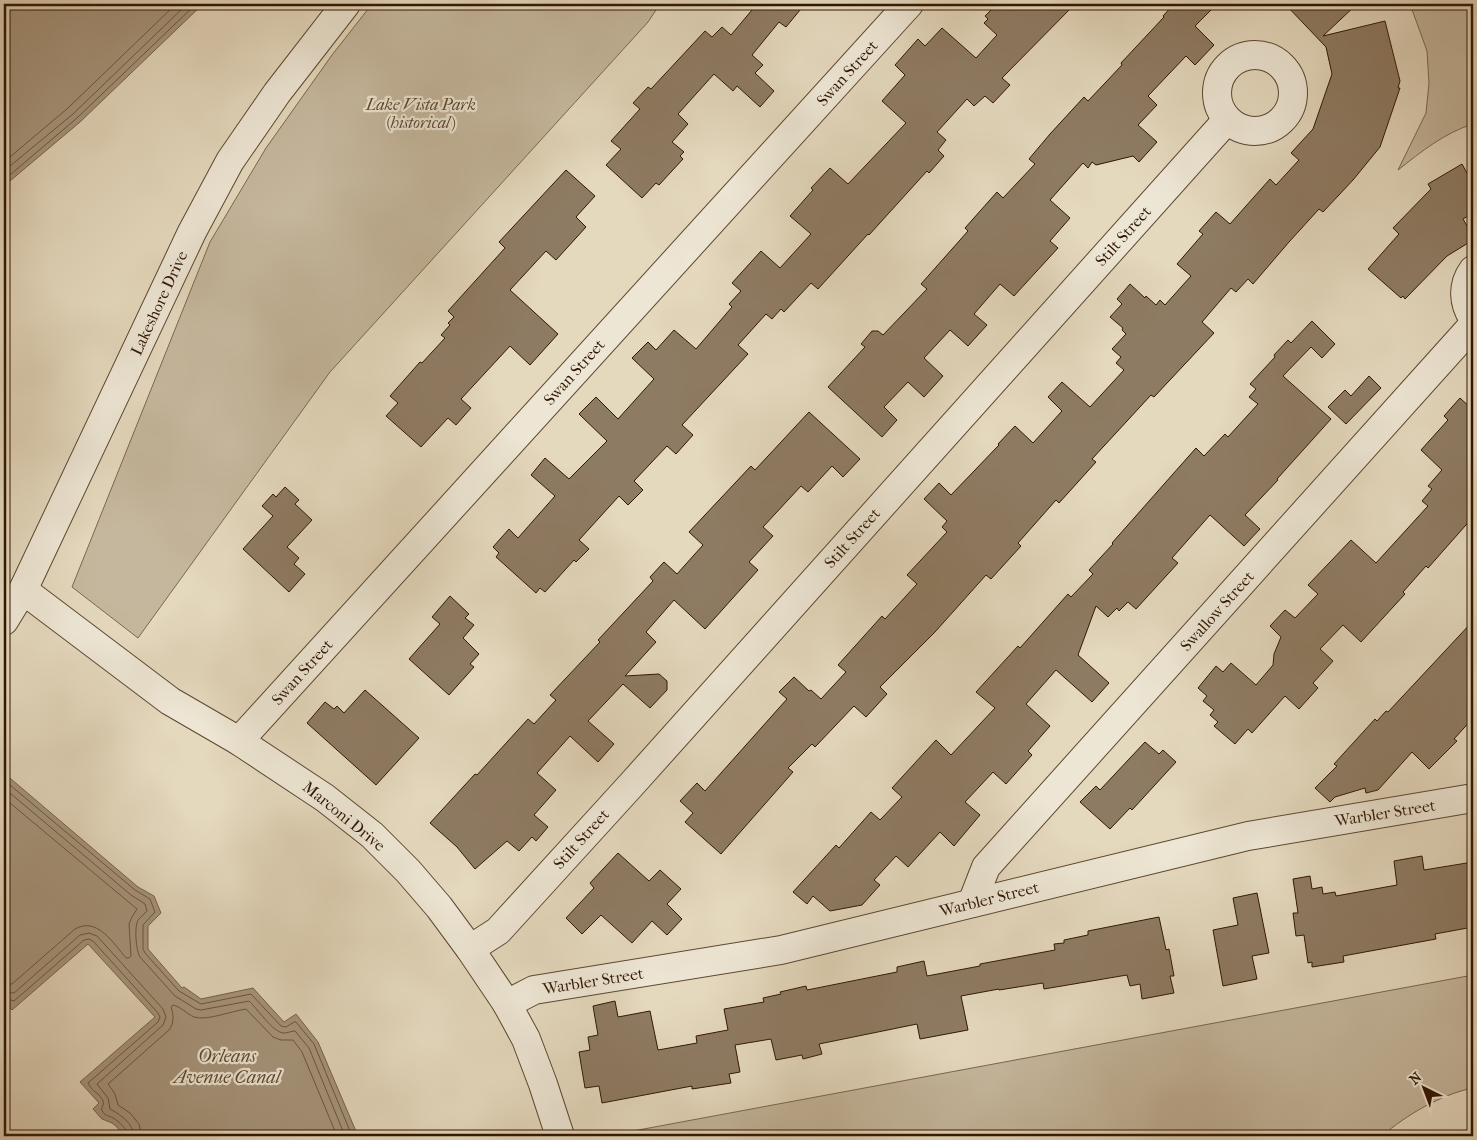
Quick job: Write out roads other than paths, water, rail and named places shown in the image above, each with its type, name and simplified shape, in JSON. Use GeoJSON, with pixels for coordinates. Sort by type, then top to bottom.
{"type":"FeatureCollection","features":[{"type":"Feature","properties":{"kind":"street","name":"Lakeshore Drive"},"geometry":{"type":"LineString","coordinates":[[4,621],[23,590],[192,232],[230,161],[277,93],[346,4]]}},
{"type":"Feature","properties":{"kind":"street","name":"Swan Street"},"geometry":{"type":"LineString","coordinates":[[239,741],[909,4]]}},
{"type":"Feature","properties":{"kind":"street","name":"Stilt Street"},"geometry":{"type":"LineString","coordinates":[[470,949],[498,931],[1227,120]]}},
{"type":"Feature","properties":{"kind":"street"},"geometry":{"type":"LineString","coordinates":[[1473,270],[1468,280],[1465,294],[1466,305],[1473,318]]}},
{"type":"Feature","properties":{"kind":"street","name":"Swallow Street"},"geometry":{"type":"LineString","coordinates":[[972,903],[986,867],[1473,325]]}},
{"type":"Feature","properties":{"kind":"street","name":"Marconi Drive"},"geometry":{"type":"LineString","coordinates":[[23,590],[170,701],[239,741],[325,798],[372,835],[439,907],[507,1004],[526,1039],[560,1136]]}},
{"type":"Feature","properties":{"kind":"street","name":"Warbler Street"},"geometry":{"type":"LineString","coordinates":[[507,1004],[534,990],[781,950],[1248,836],[1473,798]]}},
{"type":"Feature","properties":{"kind":"water"},"geometry":{"type":"Polygon","coordinates":[[[4,4],[203,4],[80,122],[4,186],[4,4]]]}},
{"type":"Feature","properties":{"kind":"water","name":"Orleans Avenue Canal"},"geometry":{"type":"Polygon","coordinates":[[[4,773],[138,887],[154,896],[161,913],[148,926],[148,949],[182,988],[184,987],[201,999],[253,988],[284,1022],[296,1014],[318,1042],[358,1136],[124,1136],[116,1126],[102,1119],[93,1109],[99,1103],[80,1082],[155,1017],[88,944],[12,1010],[4,1002],[4,773]]]}},
{"type":"Feature","properties":{"kind":"park label","name":"Lake Vista Park (historical)"},"geometry":{"type":"Point","coordinates":[421,113]}}]}
